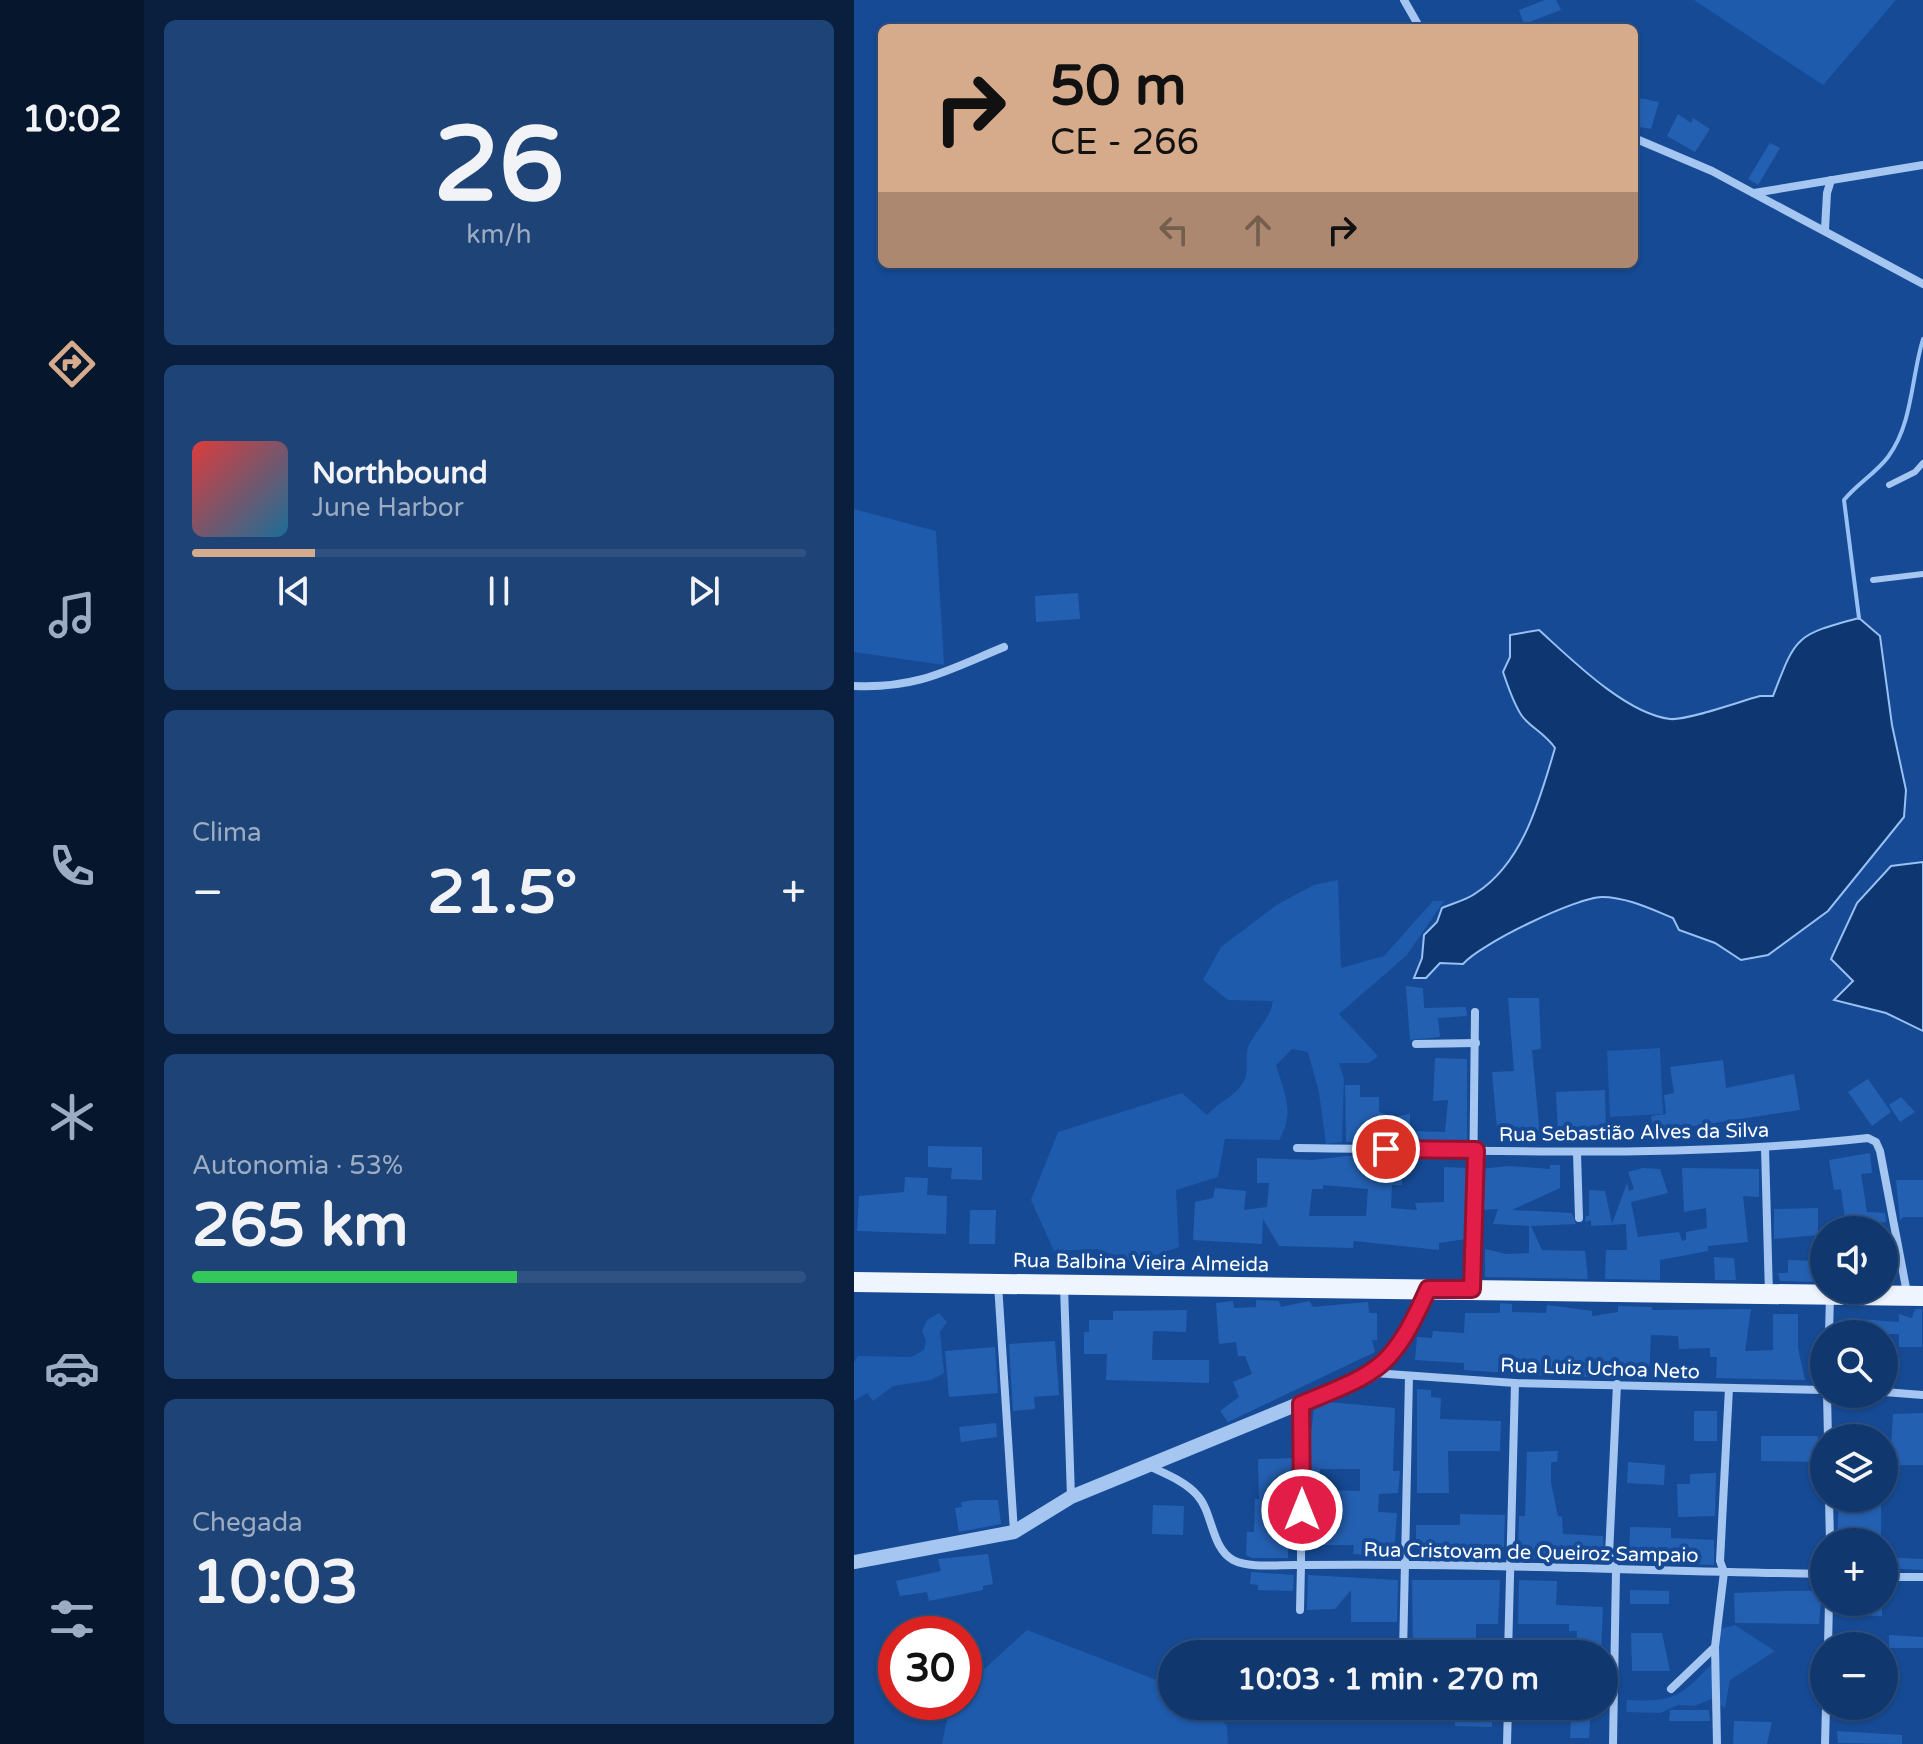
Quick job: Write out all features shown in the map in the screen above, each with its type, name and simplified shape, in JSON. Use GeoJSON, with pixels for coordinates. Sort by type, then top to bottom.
{"type":"FeatureCollection","features":[{"type":"Feature","properties":{"kind":"main road","name":"Rua Balbina Vieira Almeida"},"geometry":{"type":"LineString","coordinates":[[854,1282],[1810,1294]]}},
{"type":"Feature","properties":{"kind":"street"},"geometry":{"type":"LineString","coordinates":[[1404,0],[1418,24]]}},
{"type":"Feature","properties":{"kind":"street"},"geometry":{"type":"LineString","coordinates":[[1638,140],[1712,171],[1923,284]]}},
{"type":"Feature","properties":{"kind":"street"},"geometry":{"type":"LineString","coordinates":[[1753,193],[1923,165]]}},
{"type":"Feature","properties":{"kind":"street"},"geometry":{"type":"LineString","coordinates":[[1825,229],[1831,180]]}},
{"type":"Feature","properties":{"kind":"street"},"geometry":{"type":"LineString","coordinates":[[854,686],[891,688],[916,682],[1004,647]]}},
{"type":"Feature","properties":{"kind":"street"},"geometry":{"type":"LineString","coordinates":[[1472,1289],[1476,1150],[1475,1012]]}},
{"type":"Feature","properties":{"kind":"street"},"geometry":{"type":"LineString","coordinates":[[1416,1044],[1476,1043]]}},
{"type":"Feature","properties":{"kind":"street","name":"Rua Sebastião Alves da Silva"},"geometry":{"type":"LineString","coordinates":[[1297,1148],[1577,1153],[1765,1148],[1868,1138],[1874,1140],[1883,1162],[1915,1296]]}},
{"type":"Feature","properties":{"kind":"street"},"geometry":{"type":"LineString","coordinates":[[1765,1148],[1769,1295]]}},
{"type":"Feature","properties":{"kind":"street"},"geometry":{"type":"LineString","coordinates":[[1577,1153],[1579,1218]]}},
{"type":"Feature","properties":{"kind":"street"},"geometry":{"type":"LineString","coordinates":[[998,1284],[1014,1532]]}},
{"type":"Feature","properties":{"kind":"street"},"geometry":{"type":"LineString","coordinates":[[1064,1285],[1071,1497]]}},
{"type":"Feature","properties":{"kind":"street"},"geometry":{"type":"LineString","coordinates":[[854,1562],[1014,1532],[1071,1497],[1374,1373],[1400,1346],[1428,1289]]}},
{"type":"Feature","properties":{"kind":"street","name":"Rua Luiz Uchoa Neto"},"geometry":{"type":"LineString","coordinates":[[1374,1373],[1515,1383],[1810,1391]]}},
{"type":"Feature","properties":{"kind":"street"},"geometry":{"type":"LineString","coordinates":[[1403,1640],[1409,1376]]}},
{"type":"Feature","properties":{"kind":"street"},"geometry":{"type":"LineString","coordinates":[[1508,1640],[1515,1383]]}},
{"type":"Feature","properties":{"kind":"street"},"geometry":{"type":"LineString","coordinates":[[1613,1744],[1616,1571],[1609,1555],[1617,1384]]}},
{"type":"Feature","properties":{"kind":"street"},"geometry":{"type":"LineString","coordinates":[[1717,1744],[1715,1647],[1724,1572],[1720,1561],[1729,1388]]}},
{"type":"Feature","properties":{"kind":"street"},"geometry":{"type":"LineString","coordinates":[[1898,1393],[1923,1395]]}},
{"type":"Feature","properties":{"kind":"street"},"geometry":{"type":"LineString","coordinates":[[1300,1610],[1301,1404]]}},
{"type":"Feature","properties":{"kind":"street","name":"Rua Cristovam de Queiroz Sampaio"},"geometry":{"type":"LineString","coordinates":[[1149,1466],[1196,1493],[1220,1546],[1229,1558],[1244,1563],[1509,1565],[1616,1571],[1810,1574]]}},
{"type":"Feature","properties":{"kind":"street"},"geometry":{"type":"LineString","coordinates":[[1898,1577],[1923,1577]]}},
{"type":"Feature","properties":{"kind":"street"},"geometry":{"type":"LineString","coordinates":[[1671,1689],[1715,1647]]}},
{"type":"Feature","properties":{"kind":"street"},"geometry":{"type":"LineString","coordinates":[[1507,1744],[1508,1720]]}},
{"type":"Feature","properties":{"kind":"street"},"geometry":{"type":"LineString","coordinates":[[1825,1744],[1826,1720]]}},
{"type":"Feature","properties":{"kind":"lane"},"geometry":{"type":"LineString","coordinates":[[1889,485],[1915,472],[1923,463]]}},
{"type":"Feature","properties":{"kind":"lane"},"geometry":{"type":"LineString","coordinates":[[1873,580],[1923,574]]}},
{"type":"Feature","properties":{"kind":"shaded area"},"geometry":{"type":"Polygon","coordinates":[[[1694,0],[1896,0],[1823,85],[1694,0]]]}},
{"type":"Feature","properties":{"kind":"shaded area"},"geometry":{"type":"Polygon","coordinates":[[[854,509],[936,531],[944,665],[854,652],[854,509]]]}},
{"type":"Feature","properties":{"kind":"shaded area"},"geometry":{"type":"Polygon","coordinates":[[[1859,618],[1880,636],[1892,725],[1906,790],[1904,817],[1828,911],[1768,955],[1741,960],[1715,943],[1679,930],[1673,918],[1629,901],[1602,897],[1572,905],[1530,923],[1488,945],[1463,964],[1440,963],[1426,978],[1414,978],[1422,958],[1424,935],[1437,922],[1442,908],[1464,900],[1493,880],[1518,847],[1536,808],[1555,748],[1522,716],[1511,694],[1503,672],[1510,657],[1510,635],[1539,630],[1600,684],[1635,707],[1653,715],[1678,719],[1760,696],[1773,696],[1793,649],[1801,641],[1822,629],[1859,618]]]}},
{"type":"Feature","properties":{"kind":"shaded area"},"geometry":{"type":"Polygon","coordinates":[[[1923,862],[1923,1031],[1886,1013],[1834,1000],[1853,981],[1831,959],[1857,903],[1891,866],[1923,862]]]}},
{"type":"Feature","properties":{"kind":"shaded area"},"geometry":{"type":"Polygon","coordinates":[[[1338,880],[1341,968],[1384,956],[1433,901],[1444,901],[1407,955],[1339,1014],[1378,1056],[1369,1063],[1339,1063],[1344,1079],[1342,1142],[1326,1144],[1319,1093],[1308,1052],[1292,1049],[1276,1065],[1287,1112],[1287,1121],[1279,1140],[1225,1139],[1218,1177],[1176,1190],[1179,1247],[1134,1263],[1097,1249],[1054,1251],[1031,1200],[1058,1132],[1182,1093],[1207,1115],[1237,1090],[1246,1076],[1249,1045],[1266,1019],[1273,1001],[1228,1000],[1203,980],[1221,947],[1278,904],[1314,885],[1338,880]]]}},
{"type":"Feature","properties":{"kind":"shaded area"},"geometry":{"type":"Polygon","coordinates":[[[1660,1048],[1663,1114],[1610,1117],[1607,1051],[1660,1048]]]}},
{"type":"Feature","properties":{"kind":"shaded area"},"geometry":{"type":"Polygon","coordinates":[[[939,1313],[947,1322],[940,1332],[944,1373],[931,1380],[893,1386],[873,1401],[867,1393],[854,1401],[854,1362],[858,1356],[911,1357],[924,1350],[926,1341],[922,1331],[927,1320],[939,1313]]]}},
{"type":"Feature","properties":{"kind":"shaded area"},"geometry":{"type":"Polygon","coordinates":[[[1735,1625],[1775,1651],[1730,1680],[1725,1708],[1712,1699],[1694,1706],[1678,1705],[1660,1713],[1626,1712],[1627,1700],[1659,1700],[1687,1687],[1718,1658],[1720,1629],[1735,1625]]]}},
{"type":"Feature","properties":{"kind":"shaded area"},"geometry":{"type":"Polygon","coordinates":[[[1027,1630],[1158,1681],[1158,1720],[1221,1720],[1227,1726],[1228,1744],[942,1744],[947,1720],[982,1720],[982,1671],[1027,1630]]]}},
{"type":"Feature","properties":{"kind":"building"},"geometry":{"type":"Polygon","coordinates":[[[1545,0],[1556,0],[1561,10],[1524,24],[1519,10],[1545,0]]]}},
{"type":"Feature","properties":{"kind":"building"},"geometry":{"type":"Polygon","coordinates":[[[1638,98],[1659,102],[1651,129],[1638,127],[1638,98]]]}},
{"type":"Feature","properties":{"kind":"building"},"geometry":{"type":"Polygon","coordinates":[[[1678,114],[1691,123],[1693,118],[1710,129],[1695,152],[1667,136],[1678,114]]]}},
{"type":"Feature","properties":{"kind":"building"},"geometry":{"type":"Polygon","coordinates":[[[1770,143],[1780,148],[1758,185],[1748,179],[1770,143]]]}},
{"type":"Feature","properties":{"kind":"building"},"geometry":{"type":"Polygon","coordinates":[[[1078,593],[1080,619],[1036,622],[1035,596],[1078,593]]]}},
{"type":"Feature","properties":{"kind":"building"},"geometry":{"type":"Polygon","coordinates":[[[1406,986],[1423,988],[1424,1008],[1466,1007],[1467,1016],[1438,1018],[1440,1037],[1410,1040],[1406,986]]]}},
{"type":"Feature","properties":{"kind":"building"},"geometry":{"type":"Polygon","coordinates":[[[1508,998],[1539,998],[1541,1049],[1532,1050],[1540,1136],[1498,1140],[1492,1072],[1514,1071],[1508,998]]]}},
{"type":"Feature","properties":{"kind":"building"},"geometry":{"type":"Polygon","coordinates":[[[1435,1058],[1467,1059],[1467,1143],[1346,1142],[1345,1085],[1360,1085],[1360,1097],[1379,1097],[1379,1112],[1394,1117],[1410,1114],[1410,1131],[1445,1132],[1448,1100],[1433,1101],[1435,1058]]]}},
{"type":"Feature","properties":{"kind":"building"},"geometry":{"type":"Polygon","coordinates":[[[1723,1060],[1726,1088],[1794,1074],[1800,1110],[1654,1132],[1651,1116],[1666,1114],[1664,1095],[1674,1093],[1670,1067],[1723,1060]]]}},
{"type":"Feature","properties":{"kind":"building"},"geometry":{"type":"Polygon","coordinates":[[[1868,1079],[1891,1112],[1872,1126],[1848,1092],[1868,1079]]]}},
{"type":"Feature","properties":{"kind":"building"},"geometry":{"type":"Polygon","coordinates":[[[1605,1090],[1606,1130],[1558,1134],[1556,1092],[1605,1090]]]}},
{"type":"Feature","properties":{"kind":"building"},"geometry":{"type":"Polygon","coordinates":[[[1901,1097],[1915,1112],[1900,1122],[1889,1105],[1901,1097]]]}},
{"type":"Feature","properties":{"kind":"building"},"geometry":{"type":"Polygon","coordinates":[[[928,1146],[982,1147],[982,1180],[951,1179],[952,1168],[928,1167],[928,1146]]]}},
{"type":"Feature","properties":{"kind":"building"},"geometry":{"type":"Polygon","coordinates":[[[1870,1153],[1872,1173],[1861,1174],[1867,1212],[1885,1213],[1885,1216],[1845,1216],[1841,1189],[1834,1190],[1829,1160],[1870,1153]]]}},
{"type":"Feature","properties":{"kind":"building"},"geometry":{"type":"Polygon","coordinates":[[[1393,1156],[1393,1172],[1402,1172],[1402,1185],[1392,1185],[1391,1208],[1417,1210],[1415,1203],[1444,1202],[1444,1167],[1466,1168],[1466,1239],[1439,1243],[1439,1250],[1354,1241],[1353,1248],[1279,1246],[1263,1219],[1262,1244],[1193,1240],[1195,1202],[1213,1198],[1215,1188],[1246,1191],[1244,1210],[1267,1207],[1269,1183],[1257,1183],[1257,1158],[1313,1160],[1393,1156]],[[1323,1185],[1323,1189],[1312,1189],[1309,1216],[1366,1216],[1368,1189],[1323,1185]]]}},
{"type":"Feature","properties":{"kind":"building"},"geometry":{"type":"Polygon","coordinates":[[[1550,1165],[1560,1165],[1560,1188],[1512,1210],[1572,1213],[1576,1224],[1531,1226],[1542,1250],[1585,1251],[1588,1279],[1485,1277],[1485,1249],[1506,1254],[1529,1253],[1529,1226],[1493,1224],[1498,1209],[1480,1210],[1480,1169],[1509,1166],[1550,1169],[1550,1165]]]}},
{"type":"Feature","properties":{"kind":"building"},"geometry":{"type":"Polygon","coordinates":[[[1643,1168],[1660,1169],[1668,1193],[1631,1202],[1638,1237],[1679,1232],[1682,1241],[1686,1240],[1686,1232],[1707,1228],[1706,1208],[1684,1212],[1682,1168],[1759,1169],[1759,1197],[1743,1196],[1748,1242],[1708,1246],[1708,1251],[1660,1260],[1660,1280],[1605,1279],[1606,1250],[1627,1250],[1626,1224],[1591,1226],[1591,1220],[1585,1222],[1586,1216],[1589,1216],[1589,1190],[1605,1191],[1612,1224],[1627,1183],[1629,1191],[1634,1189],[1628,1172],[1643,1168]]]}},
{"type":"Feature","properties":{"kind":"building"},"geometry":{"type":"Polygon","coordinates":[[[905,1177],[928,1178],[927,1195],[947,1196],[946,1234],[857,1231],[859,1196],[904,1192],[905,1177]]]}},
{"type":"Feature","properties":{"kind":"building"},"geometry":{"type":"Polygon","coordinates":[[[1896,1180],[1923,1180],[1923,1217],[1903,1217],[1900,1221],[1896,1180]]]}},
{"type":"Feature","properties":{"kind":"building"},"geometry":{"type":"Polygon","coordinates":[[[1818,1208],[1818,1216],[1810,1216],[1810,1236],[1774,1239],[1774,1209],[1818,1208]]]}},
{"type":"Feature","properties":{"kind":"building"},"geometry":{"type":"Polygon","coordinates":[[[970,1210],[996,1210],[995,1244],[969,1244],[970,1210]]]}},
{"type":"Feature","properties":{"kind":"building"},"geometry":{"type":"Polygon","coordinates":[[[1714,1257],[1734,1258],[1736,1280],[1715,1280],[1714,1257]]]}},
{"type":"Feature","properties":{"kind":"building"},"geometry":{"type":"Polygon","coordinates":[[[1788,1260],[1810,1261],[1810,1282],[1780,1281],[1778,1273],[1788,1273],[1788,1260]]]}},
{"type":"Feature","properties":{"kind":"building"},"geometry":{"type":"Polygon","coordinates":[[[1256,1300],[1279,1301],[1281,1307],[1309,1301],[1313,1307],[1368,1302],[1369,1313],[1377,1313],[1377,1340],[1372,1340],[1375,1352],[1228,1422],[1220,1411],[1239,1397],[1233,1382],[1252,1374],[1245,1356],[1238,1356],[1236,1342],[1219,1344],[1216,1303],[1233,1301],[1234,1308],[1256,1307],[1256,1300]]]}},
{"type":"Feature","properties":{"kind":"building"},"geometry":{"type":"Polygon","coordinates":[[[1500,1303],[1512,1304],[1512,1312],[1546,1313],[1547,1305],[1592,1311],[1592,1316],[1618,1312],[1618,1306],[1652,1307],[1652,1310],[1751,1309],[1745,1351],[1773,1350],[1773,1314],[1798,1314],[1798,1348],[1805,1380],[1716,1378],[1717,1357],[1710,1357],[1710,1348],[1679,1349],[1678,1336],[1651,1335],[1649,1376],[1565,1377],[1464,1370],[1464,1363],[1415,1360],[1417,1337],[1432,1338],[1433,1331],[1464,1333],[1465,1313],[1500,1313],[1500,1303]]]}},
{"type":"Feature","properties":{"kind":"building"},"geometry":{"type":"Polygon","coordinates":[[[1915,1309],[1922,1309],[1922,1347],[1899,1347],[1899,1314],[1912,1318],[1915,1309]]]}},
{"type":"Feature","properties":{"kind":"building"},"geometry":{"type":"Polygon","coordinates":[[[1187,1310],[1186,1332],[1153,1331],[1152,1360],[1209,1360],[1209,1383],[1106,1380],[1107,1354],[1084,1354],[1084,1332],[1089,1332],[1089,1320],[1113,1320],[1113,1311],[1187,1310]]]}},
{"type":"Feature","properties":{"kind":"building"},"geometry":{"type":"Polygon","coordinates":[[[1055,1341],[1059,1395],[1034,1397],[1035,1409],[1013,1411],[1009,1344],[1055,1341]]]}},
{"type":"Feature","properties":{"kind":"building"},"geometry":{"type":"Polygon","coordinates":[[[995,1347],[998,1393],[949,1397],[945,1351],[995,1347]]]}},
{"type":"Feature","properties":{"kind":"building"},"geometry":{"type":"Polygon","coordinates":[[[1417,1389],[1431,1390],[1431,1397],[1441,1398],[1440,1419],[1501,1421],[1500,1451],[1448,1451],[1449,1493],[1417,1493],[1417,1389]]]}},
{"type":"Feature","properties":{"kind":"building"},"geometry":{"type":"Polygon","coordinates":[[[1328,1402],[1395,1408],[1393,1471],[1400,1471],[1398,1493],[1379,1494],[1378,1512],[1397,1513],[1394,1556],[1353,1554],[1354,1545],[1315,1545],[1315,1537],[1310,1537],[1308,1458],[1314,1408],[1328,1402]],[[1320,1469],[1320,1490],[1360,1491],[1360,1469],[1320,1469]]]}},
{"type":"Feature","properties":{"kind":"building"},"geometry":{"type":"Polygon","coordinates":[[[1694,1411],[1717,1411],[1717,1441],[1694,1441],[1694,1411]]]}},
{"type":"Feature","properties":{"kind":"building"},"geometry":{"type":"Polygon","coordinates":[[[1923,1413],[1923,1465],[1898,1465],[1898,1424],[1892,1424],[1893,1414],[1923,1413]]]}},
{"type":"Feature","properties":{"kind":"building"},"geometry":{"type":"Polygon","coordinates":[[[996,1423],[997,1437],[961,1442],[959,1427],[996,1423]]]}},
{"type":"Feature","properties":{"kind":"building"},"geometry":{"type":"Polygon","coordinates":[[[1761,1436],[1810,1436],[1810,1462],[1761,1461],[1761,1436]]]}},
{"type":"Feature","properties":{"kind":"building"},"geometry":{"type":"Polygon","coordinates":[[[1558,1451],[1557,1462],[1551,1462],[1551,1483],[1558,1516],[1562,1517],[1563,1534],[1603,1536],[1604,1561],[1518,1558],[1519,1516],[1525,1516],[1527,1452],[1558,1451]]]}},
{"type":"Feature","properties":{"kind":"building"},"geometry":{"type":"Polygon","coordinates":[[[1294,1458],[1294,1523],[1288,1523],[1288,1558],[1252,1558],[1246,1555],[1247,1532],[1254,1532],[1255,1499],[1259,1499],[1258,1459],[1294,1458]]]}},
{"type":"Feature","properties":{"kind":"building"},"geometry":{"type":"Polygon","coordinates":[[[1628,1462],[1665,1465],[1664,1485],[1627,1483],[1628,1462]]]}},
{"type":"Feature","properties":{"kind":"building"},"geometry":{"type":"Polygon","coordinates":[[[1716,1473],[1715,1516],[1678,1517],[1677,1484],[1690,1484],[1690,1474],[1716,1473]]]}},
{"type":"Feature","properties":{"kind":"building"},"geometry":{"type":"Polygon","coordinates":[[[998,1500],[1001,1524],[959,1532],[955,1508],[962,1507],[961,1502],[998,1500]]]}},
{"type":"Feature","properties":{"kind":"building"},"geometry":{"type":"Polygon","coordinates":[[[1153,1505],[1184,1506],[1183,1535],[1152,1534],[1153,1505]]]}},
{"type":"Feature","properties":{"kind":"building"},"geometry":{"type":"Polygon","coordinates":[[[1838,1512],[1881,1512],[1881,1528],[1838,1528],[1838,1512]]]}},
{"type":"Feature","properties":{"kind":"building"},"geometry":{"type":"Polygon","coordinates":[[[1460,1514],[1505,1515],[1504,1547],[1416,1547],[1416,1525],[1460,1525],[1460,1514]]]}},
{"type":"Feature","properties":{"kind":"building"},"geometry":{"type":"Polygon","coordinates":[[[1630,1527],[1671,1528],[1671,1538],[1714,1540],[1714,1565],[1629,1562],[1630,1527]]]}},
{"type":"Feature","properties":{"kind":"building"},"geometry":{"type":"Polygon","coordinates":[[[988,1554],[993,1584],[983,1586],[983,1590],[929,1601],[927,1592],[900,1596],[896,1581],[941,1571],[938,1559],[988,1554]]]}},
{"type":"Feature","properties":{"kind":"building"},"geometry":{"type":"Polygon","coordinates":[[[1898,1558],[1923,1559],[1923,1570],[1898,1569],[1898,1558]]]}},
{"type":"Feature","properties":{"kind":"building"},"geometry":{"type":"Polygon","coordinates":[[[1251,1572],[1294,1575],[1293,1591],[1258,1590],[1258,1585],[1250,1584],[1251,1572]]]}},
{"type":"Feature","properties":{"kind":"building"},"geometry":{"type":"Polygon","coordinates":[[[1308,1575],[1398,1580],[1397,1622],[1351,1622],[1351,1590],[1335,1609],[1307,1610],[1308,1575]]]}},
{"type":"Feature","properties":{"kind":"building"},"geometry":{"type":"Polygon","coordinates":[[[1412,1580],[1500,1580],[1498,1624],[1476,1624],[1476,1640],[1413,1640],[1412,1580]]]}},
{"type":"Feature","properties":{"kind":"building"},"geometry":{"type":"Polygon","coordinates":[[[1519,1580],[1557,1581],[1556,1605],[1603,1607],[1602,1640],[1577,1640],[1577,1631],[1569,1631],[1569,1624],[1518,1624],[1519,1580]]]}},
{"type":"Feature","properties":{"kind":"building"},"geometry":{"type":"Polygon","coordinates":[[[1630,1590],[1669,1591],[1669,1604],[1630,1604],[1630,1590]]]}},
{"type":"Feature","properties":{"kind":"building"},"geometry":{"type":"Polygon","coordinates":[[[1810,1591],[1810,1616],[1820,1616],[1819,1624],[1735,1623],[1734,1593],[1810,1591]]]}},
{"type":"Feature","properties":{"kind":"building"},"geometry":{"type":"Polygon","coordinates":[[[1631,1633],[1662,1633],[1670,1671],[1632,1671],[1631,1633]]]}},
{"type":"Feature","properties":{"kind":"building"},"geometry":{"type":"Polygon","coordinates":[[[1898,1636],[1923,1637],[1923,1648],[1898,1648],[1898,1636]]]}},
{"type":"Feature","properties":{"kind":"building"},"geometry":{"type":"Polygon","coordinates":[[[1670,1710],[1709,1710],[1710,1721],[1669,1721],[1670,1710]]]}},
{"type":"Feature","properties":{"kind":"building"},"geometry":{"type":"Polygon","coordinates":[[[1455,1720],[1492,1720],[1492,1727],[1455,1726],[1455,1720]]]}},
{"type":"Feature","properties":{"kind":"building"},"geometry":{"type":"Polygon","coordinates":[[[1571,1720],[1590,1720],[1589,1738],[1570,1738],[1571,1720]]]}},
{"type":"Feature","properties":{"kind":"building"},"geometry":{"type":"Polygon","coordinates":[[[1734,1721],[1772,1722],[1767,1744],[1733,1744],[1734,1721]]]}},
{"type":"Feature","properties":{"kind":"building"},"geometry":{"type":"Polygon","coordinates":[[[1837,1731],[1902,1735],[1902,1744],[1838,1743],[1837,1731]]]}},
{"type":"Feature","properties":{"kind":"waterway"},"geometry":{"type":"LineString","coordinates":[[1859,618],[1844,500],[1883,463],[1896,444],[1907,415],[1923,339]]}},
{"type":"Feature","properties":{"kind":"route"},"geometry":{"type":"LineString","coordinates":[[1302,1510],[1301,1404],[1374,1373],[1390,1359],[1400,1346],[1428,1289],[1472,1289],[1476,1150],[1386,1149]]}}]}
